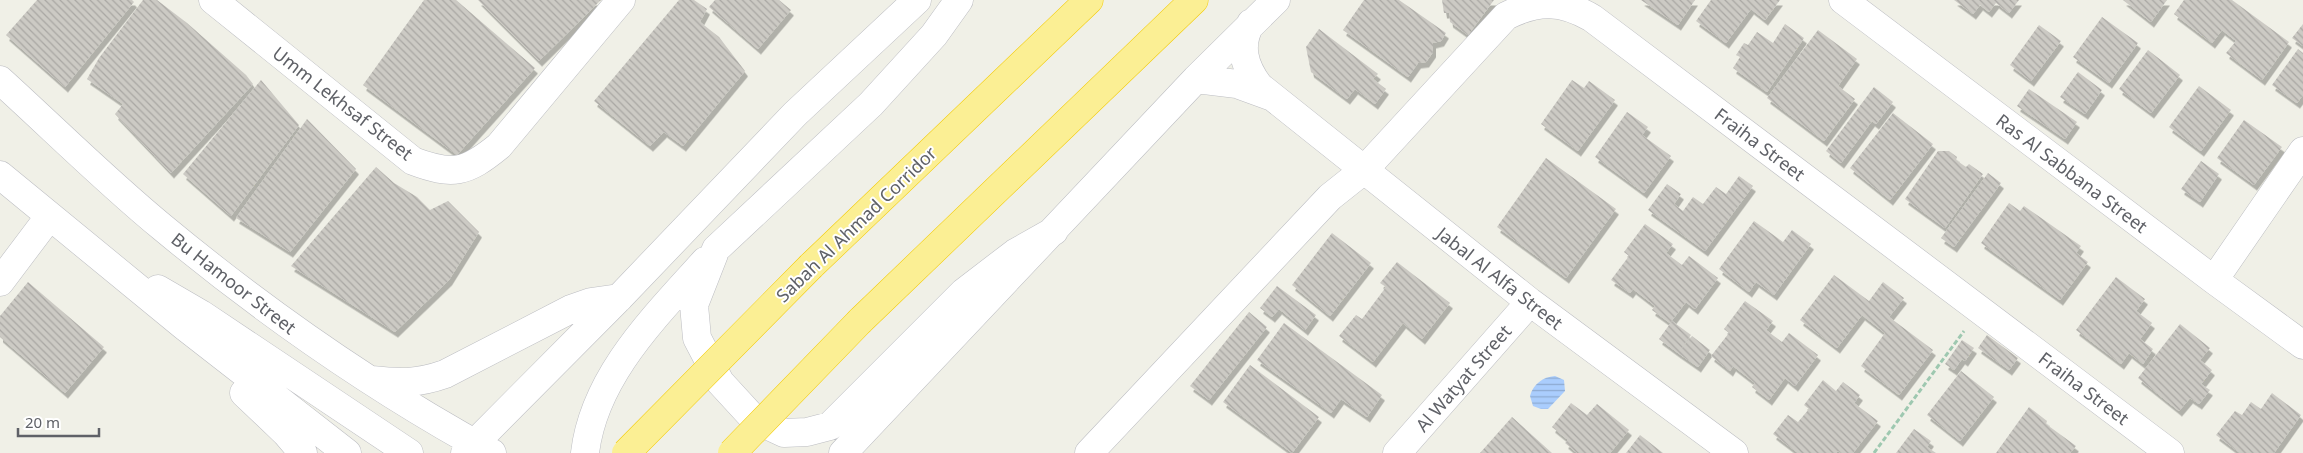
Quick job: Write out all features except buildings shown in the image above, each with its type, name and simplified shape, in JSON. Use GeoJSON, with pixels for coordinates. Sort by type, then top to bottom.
{"type":"FeatureCollection","features":[{"type":"Feature","properties":{"kind":"highway","name":"Sabah Al Ahmad Corridor"},"geometry":{"type":"LineString","coordinates":[[626,453],[811,266],[1089,0]]}},
{"type":"Feature","properties":{"kind":"highway"},"geometry":{"type":"LineString","coordinates":[[732,453],[860,321],[1194,0]]}},
{"type":"Feature","properties":{"kind":"street","name":"Umm Lekhsaf Street"},"geometry":{"type":"LineString","coordinates":[[213,0],[412,161],[436,170],[459,170],[482,160],[499,146],[621,0]]}},
{"type":"Feature","properties":{"kind":"street"},"geometry":{"type":"LineString","coordinates":[[478,451],[619,298],[795,114],[917,0]]}},
{"type":"Feature","properties":{"kind":"street"},"geometry":{"type":"LineString","coordinates":[[585,453],[587,434],[598,400],[616,369],[651,321],[716,249],[871,104],[934,35],[959,0]]}},
{"type":"Feature","properties":{"kind":"street"},"geometry":{"type":"LineString","coordinates":[[843,453],[1196,79],[1276,0]]}},
{"type":"Feature","properties":{"kind":"street","name":"Ras Al Sabbana Street"},"geometry":{"type":"LineString","coordinates":[[1843,0],[2303,345]]}},
{"type":"Feature","properties":{"kind":"street","name":"Fraiha Street"},"geometry":{"type":"LineString","coordinates":[[1089,453],[1330,198],[1364,170],[1506,16],[1522,6],[1540,1],[1559,2],[1577,7],[2170,453]]}},
{"type":"Feature","properties":{"kind":"street","name":"Jabal Al Alfa Street"},"geometry":{"type":"LineString","coordinates":[[1251,23],[1244,40],[1245,58],[1251,76],[1272,96],[1530,302],[1734,453]]}},
{"type":"Feature","properties":{"kind":"street","name":"Jabal Al Alfa Street"},"geometry":{"type":"LineString","coordinates":[[1196,79],[1237,84],[1272,96]]}},
{"type":"Feature","properties":{"kind":"street","name":"Bu Hamoor Street"},"geometry":{"type":"LineString","coordinates":[[0,80],[161,226],[251,299],[367,380],[478,451]]}},
{"type":"Feature","properties":{"kind":"street"},"geometry":{"type":"LineString","coordinates":[[2214,280],[2303,151]]}},
{"type":"Feature","properties":{"kind":"street"},"geometry":{"type":"LineString","coordinates":[[0,175],[117,273],[347,453]]}},
{"type":"Feature","properties":{"kind":"street"},"geometry":{"type":"LineString","coordinates":[[0,282],[49,217]]}},
{"type":"Feature","properties":{"kind":"street"},"geometry":{"type":"LineString","coordinates":[[716,249],[694,306],[697,338],[720,382],[754,419],[784,433],[807,432],[830,426],[964,292],[1015,253],[1054,230]]}},
{"type":"Feature","properties":{"kind":"street"},"geometry":{"type":"LineString","coordinates":[[117,273],[286,433],[303,453]]}},
{"type":"Feature","properties":{"kind":"street"},"geometry":{"type":"LineString","coordinates":[[117,273],[181,301],[409,453]]}},
{"type":"Feature","properties":{"kind":"street"},"geometry":{"type":"LineString","coordinates":[[367,380],[403,384],[427,380],[445,374],[571,309],[591,302],[619,298]]}},
{"type":"Feature","properties":{"kind":"street","name":"Al Watyat Street"},"geometry":{"type":"LineString","coordinates":[[1397,453],[1530,302]]}},
{"type":"Feature","properties":{"kind":"path"},"geometry":{"type":"LineString","coordinates":[[1874,453],[1979,310]]}},
{"type":"Feature","properties":{"kind":"water"},"geometry":{"type":"Polygon","coordinates":[[[1555,376],[1564,380],[1565,391],[1548,409],[1533,406],[1530,396],[1533,388],[1546,378],[1555,376]]]}}]}
